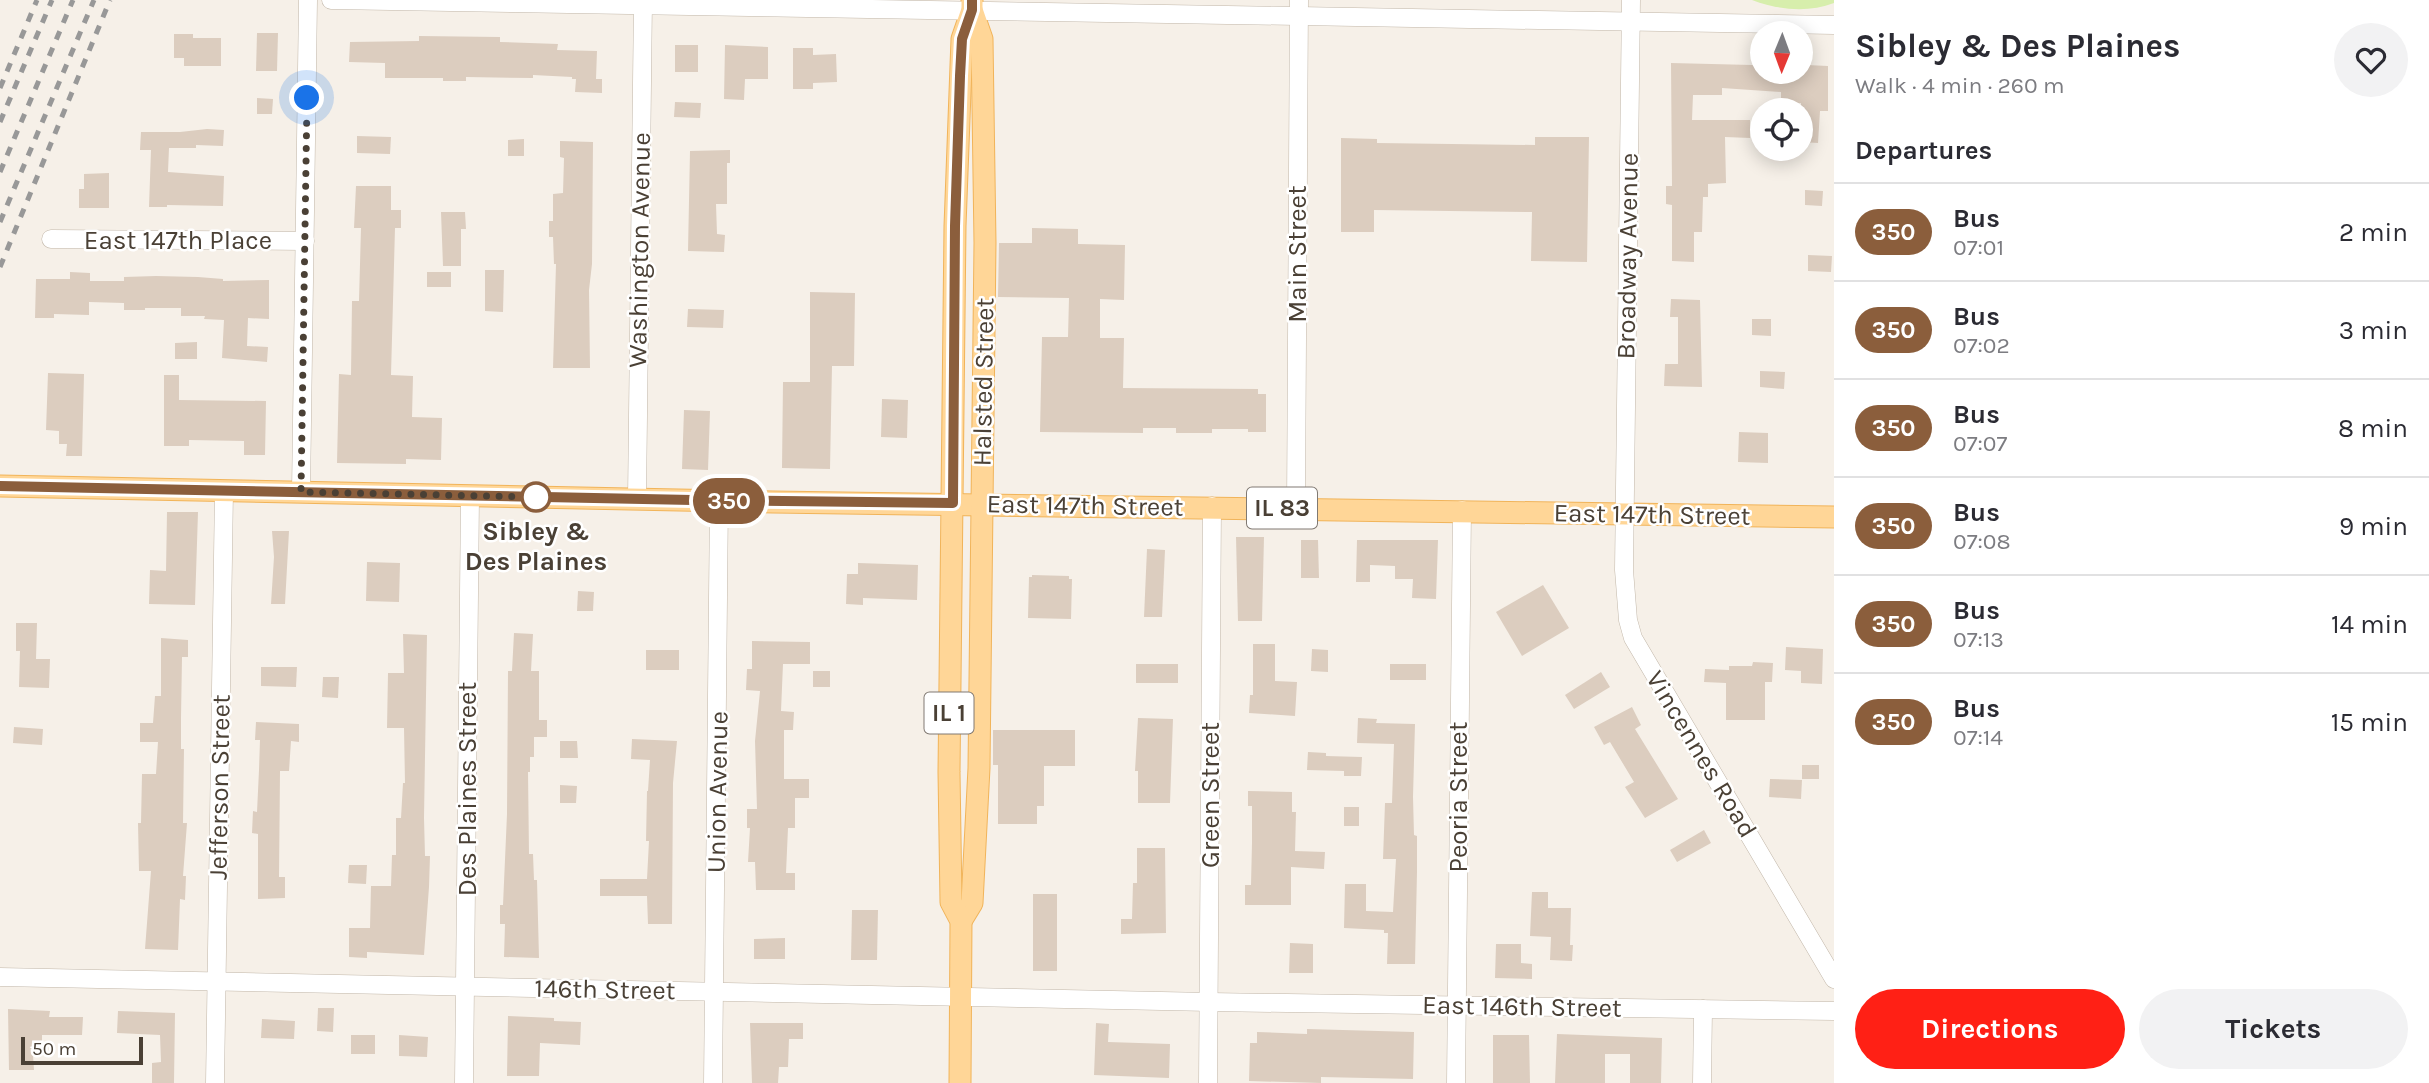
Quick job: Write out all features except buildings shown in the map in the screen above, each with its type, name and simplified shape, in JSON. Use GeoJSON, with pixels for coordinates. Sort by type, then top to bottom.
{"type":"FeatureCollection","features":[{"type":"Feature","properties":{"kind":"main road","name":"Halsted Street"},"geometry":{"type":"LineString","coordinates":[[960,1083],[961,921],[951,902],[949,759],[955,226],[961,51],[972,5]]}},
{"type":"Feature","properties":{"kind":"main road","name":"Halsted Street"},"geometry":{"type":"LineString","coordinates":[[961,921],[972,903],[979,768],[985,243],[982,38],[972,5]]}},
{"type":"Feature","properties":{"kind":"main road","name":"East 147th Street"},"geometry":{"type":"LineString","coordinates":[[0,486],[637,499],[1834,517]]}},
{"type":"Feature","properties":{"kind":"street"},"geometry":{"type":"LineString","coordinates":[[301,492],[308,0]]}},
{"type":"Feature","properties":{"kind":"street"},"geometry":{"type":"LineString","coordinates":[[331,0],[1299,8],[1630,23],[1834,26]]}},
{"type":"Feature","properties":{"kind":"street","name":"Broadway Avenue"},"geometry":{"type":"LineString","coordinates":[[1624,513],[1631,0]]}},
{"type":"Feature","properties":{"kind":"street","name":"Washington Avenue"},"geometry":{"type":"LineString","coordinates":[[637,499],[643,2]]}},
{"type":"Feature","properties":{"kind":"street","name":"Main Street"},"geometry":{"type":"LineString","coordinates":[[1296,508],[1299,8]]}},
{"type":"Feature","properties":{"kind":"street","name":"East 147th Place"},"geometry":{"type":"LineString","coordinates":[[51,239],[305,241]]}},
{"type":"Feature","properties":{"kind":"street","name":"Jefferson Street"},"geometry":{"type":"LineString","coordinates":[[215,1083],[224,491]]}},
{"type":"Feature","properties":{"kind":"street","name":"Des Plaines Street"},"geometry":{"type":"LineString","coordinates":[[464,1083],[470,496]]}},
{"type":"Feature","properties":{"kind":"street","name":"Union Avenue"},"geometry":{"type":"LineString","coordinates":[[713,1083],[719,500]]}},
{"type":"Feature","properties":{"kind":"street","name":"Green Street"},"geometry":{"type":"LineString","coordinates":[[1208,1083],[1212,506]]}},
{"type":"Feature","properties":{"kind":"street","name":"Peoria Street"},"geometry":{"type":"LineString","coordinates":[[1456,1083],[1462,510]]}},
{"type":"Feature","properties":{"kind":"street","name":"Vincennes Road"},"geometry":{"type":"LineString","coordinates":[[1624,513],[1624,570],[1628,620],[1633,638],[1834,979]]}},
{"type":"Feature","properties":{"kind":"street","name":"146th Street"},"geometry":{"type":"LineString","coordinates":[[0,977],[1210,1002]]}},
{"type":"Feature","properties":{"kind":"street","name":"East 146th Street"},"geometry":{"type":"LineString","coordinates":[[1210,1002],[1834,1011]]}},
{"type":"Feature","properties":{"kind":"street"},"geometry":{"type":"LineString","coordinates":[[1702,1083],[1703,1009]]}},
{"type":"Feature","properties":{"kind":"green space"},"geometry":{"type":"Polygon","coordinates":[[[1752,0],[1834,0],[1834,3],[1793,9],[1752,0]]]}},
{"type":"Feature","properties":{"kind":"railway"},"geometry":{"type":"LineString","coordinates":[[0,88],[37,0]]}},
{"type":"Feature","properties":{"kind":"railway"},"geometry":{"type":"LineString","coordinates":[[0,122],[52,0]]}},
{"type":"Feature","properties":{"kind":"railway"},"geometry":{"type":"LineString","coordinates":[[0,172],[73,0]]}},
{"type":"Feature","properties":{"kind":"railway"},"geometry":{"type":"LineString","coordinates":[[0,222],[94,0]]}},
{"type":"Feature","properties":{"kind":"railway"},"geometry":{"type":"LineString","coordinates":[[0,267],[110,0]]}},
{"type":"Feature","properties":{"kind":"bus line","name":"350"},"geometry":{"type":"LineString","coordinates":[[0,486],[773,502],[953,503],[955,226],[960,76],[962,39],[972,10],[972,0]]}},
{"type":"Feature","properties":{"kind":"place","name":"Sibley & Des Plaines"},"geometry":{"type":"Point","coordinates":[536,497]}},
{"type":"Feature","properties":{"kind":"route"},"geometry":{"type":"LineString","coordinates":[[307,98],[301,492],[536,497]]}}]}
